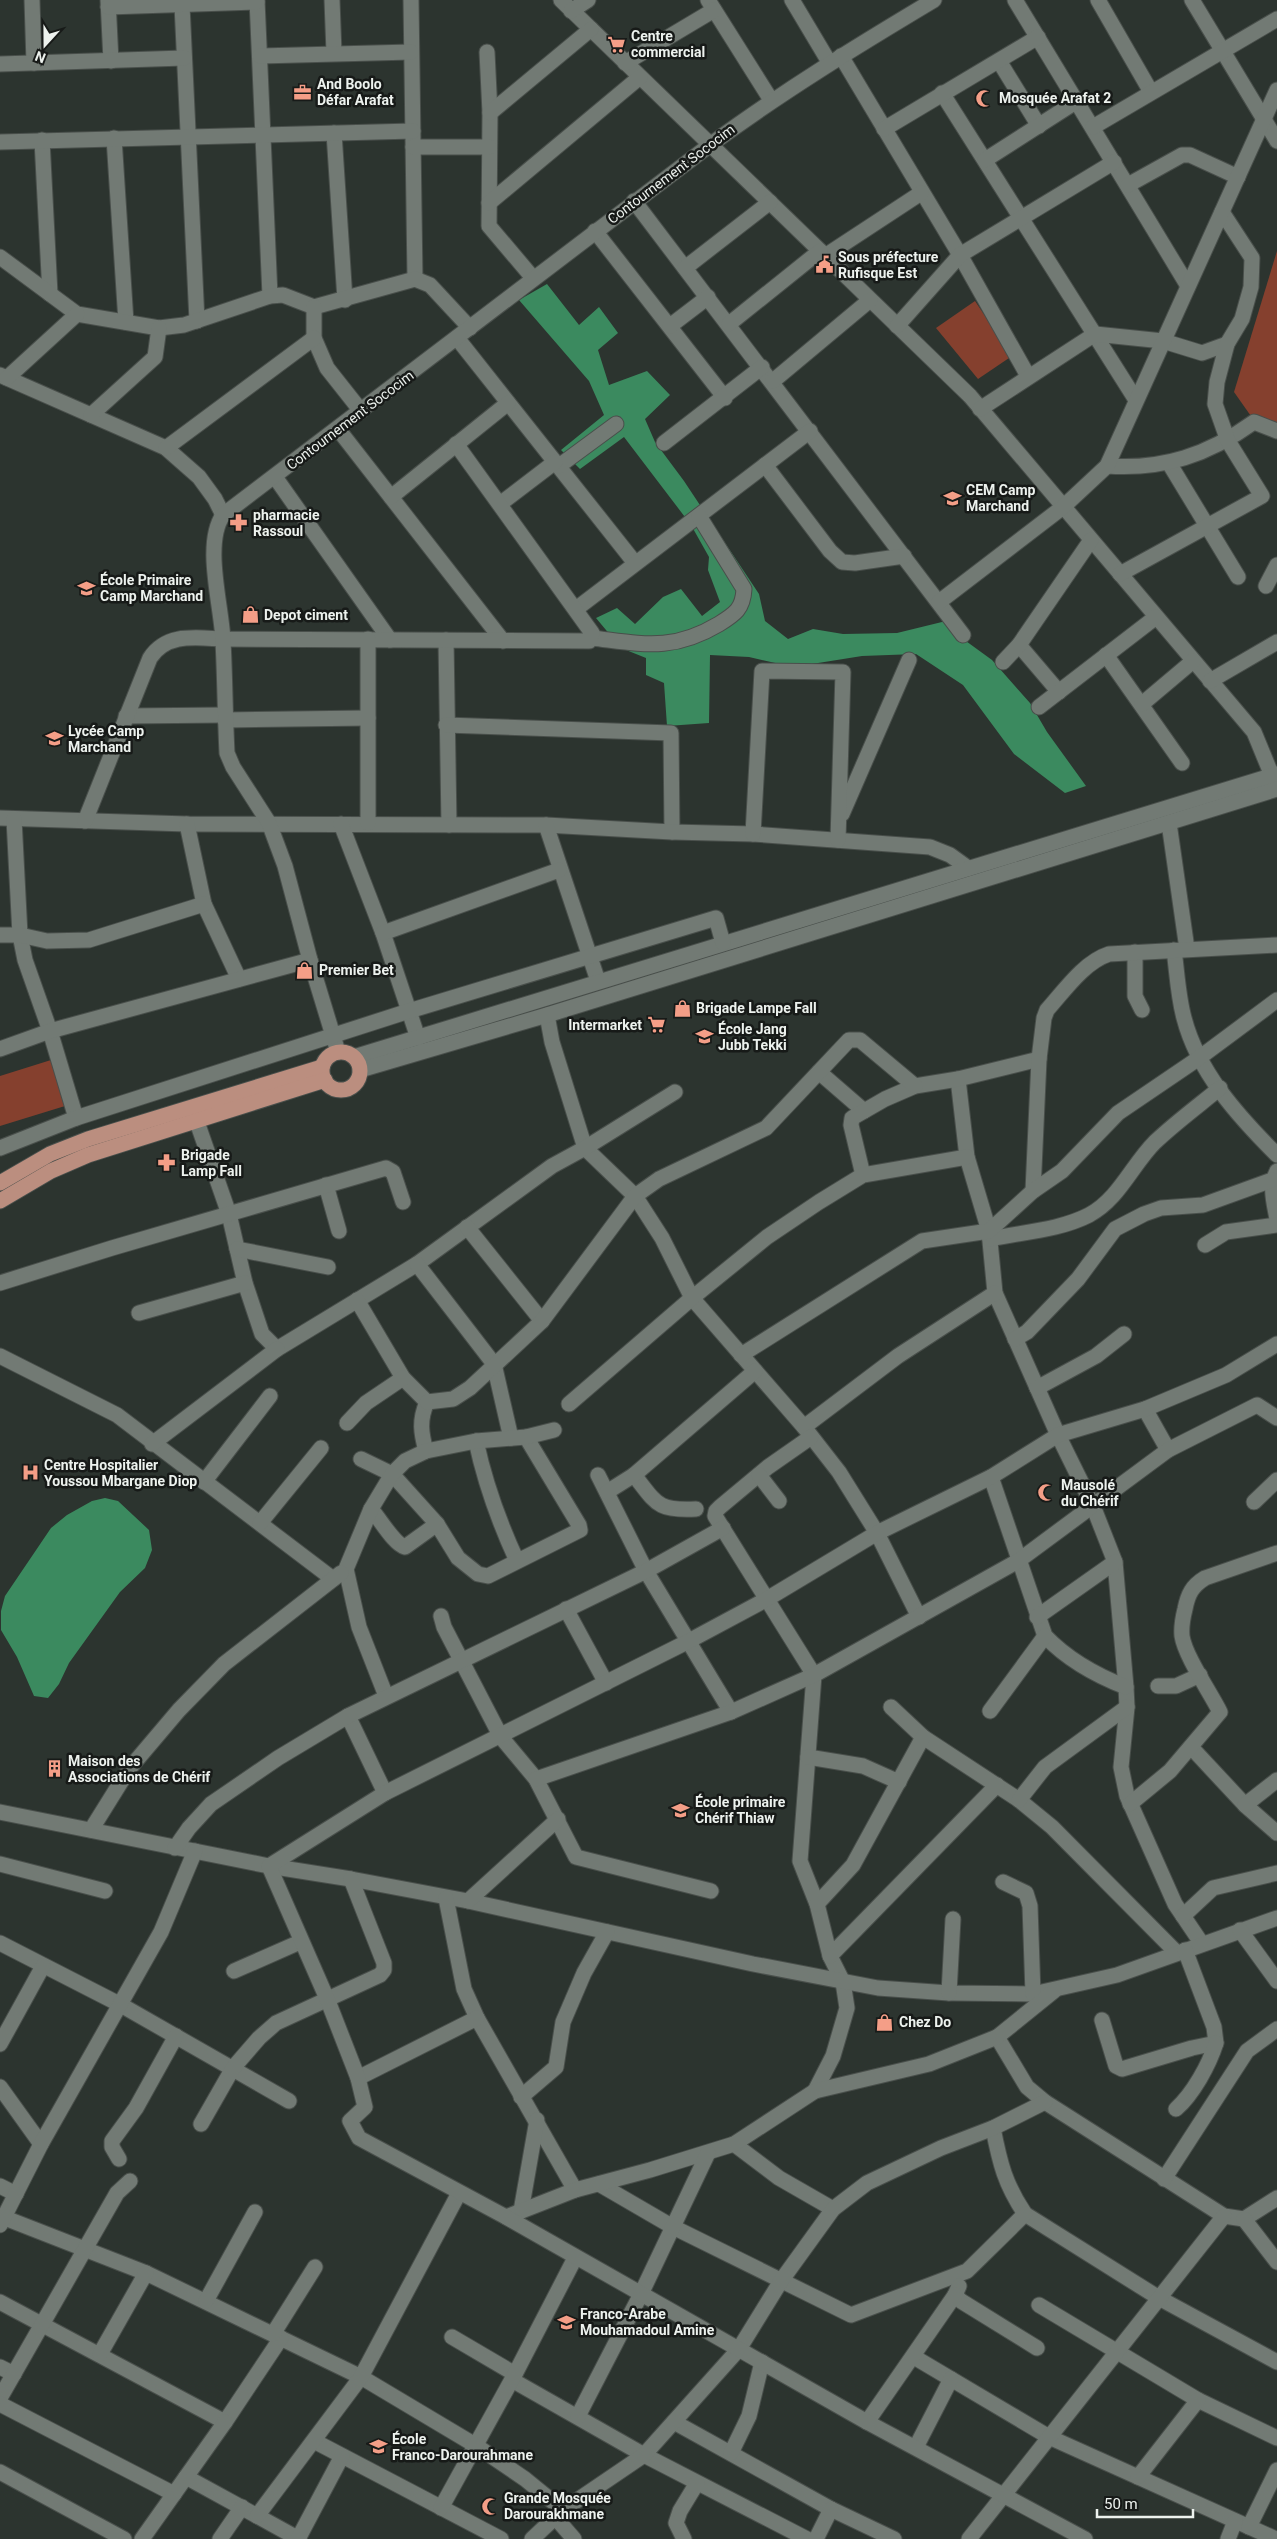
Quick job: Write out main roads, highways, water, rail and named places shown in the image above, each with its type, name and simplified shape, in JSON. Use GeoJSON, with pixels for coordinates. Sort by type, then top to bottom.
{"type":"FeatureCollection","features":[{"type":"Feature","properties":{"kind":"main road"},"geometry":{"type":"LineString","coordinates":[[338,1052],[347,1053],[357,1064],[356,1082],[346,1089],[334,1088],[323,1073],[328,1057],[338,1052]]}},
{"type":"Feature","properties":{"kind":"main road"},"geometry":{"type":"LineString","coordinates":[[0,1201],[24,1185],[69,1162],[140,1138],[196,1122],[323,1073]]}},
{"type":"Feature","properties":{"kind":"main road"},"geometry":{"type":"LineString","coordinates":[[0,1183],[50,1154],[88,1139],[323,1073]]}},
{"type":"Feature","properties":{"kind":"place","name":"Centre commercial"},"geometry":{"type":"Point","coordinates":[617,44]}},
{"type":"Feature","properties":{"kind":"place","name":"And Boolo Défar Arafat"},"geometry":{"type":"Point","coordinates":[303,92]}},
{"type":"Feature","properties":{"kind":"place","name":"Mosquée Arafat 2"},"geometry":{"type":"Point","coordinates":[985,98]}},
{"type":"Feature","properties":{"kind":"place","name":"Sous préfecture Rufisque Est"},"geometry":{"type":"Point","coordinates":[824,265]}},
{"type":"Feature","properties":{"kind":"place","name":"CEM Camp Marchand"},"geometry":{"type":"Point","coordinates":[952,498]}},
{"type":"Feature","properties":{"kind":"place","name":"pharmacie Rassoul"},"geometry":{"type":"Point","coordinates":[239,523]}},
{"type":"Feature","properties":{"kind":"place","name":"École Primaire Camp Marchand"},"geometry":{"type":"Point","coordinates":[86,588]}},
{"type":"Feature","properties":{"kind":"place","name":"Depot ciment"},"geometry":{"type":"Point","coordinates":[250,615]}},
{"type":"Feature","properties":{"kind":"place","name":"Lycée Camp Marchand"},"geometry":{"type":"Point","coordinates":[54,739]}},
{"type":"Feature","properties":{"kind":"place","name":"Premier Bet"},"geometry":{"type":"Point","coordinates":[305,970]}},
{"type":"Feature","properties":{"kind":"place","name":"Brigade Lampe Fall"},"geometry":{"type":"Point","coordinates":[682,1008]}},
{"type":"Feature","properties":{"kind":"place","name":"Intermarket"},"geometry":{"type":"Point","coordinates":[656,1025]}},
{"type":"Feature","properties":{"kind":"place","name":"École Jang Jubb Tekki"},"geometry":{"type":"Point","coordinates":[704,1037]}},
{"type":"Feature","properties":{"kind":"place","name":"Brigade Lamp Fall"},"geometry":{"type":"Point","coordinates":[167,1163]}},
{"type":"Feature","properties":{"kind":"place","name":"Centre Hospitalier Youssou Mbargane Diop"},"geometry":{"type":"Point","coordinates":[30,1473]}},
{"type":"Feature","properties":{"kind":"place","name":"Mausolé du Chérif"},"geometry":{"type":"Point","coordinates":[1047,1493]}},
{"type":"Feature","properties":{"kind":"place","name":"Maison des Associations de Chérif"},"geometry":{"type":"Point","coordinates":[54,1769]}},
{"type":"Feature","properties":{"kind":"place","name":"École primaire Chérif Thiaw"},"geometry":{"type":"Point","coordinates":[681,1810]}},
{"type":"Feature","properties":{"kind":"place","name":"Chez Do"},"geometry":{"type":"Point","coordinates":[885,2022]}},
{"type":"Feature","properties":{"kind":"place","name":"Franco-Arabe Mouhamadoul Amine"},"geometry":{"type":"Point","coordinates":[566,2322]}},
{"type":"Feature","properties":{"kind":"place","name":"École Franco-Darourahmane"},"geometry":{"type":"Point","coordinates":[378,2447]}},
{"type":"Feature","properties":{"kind":"place","name":"Grande Mosquée Darourakhmane"},"geometry":{"type":"Point","coordinates":[490,2506]}}]}
